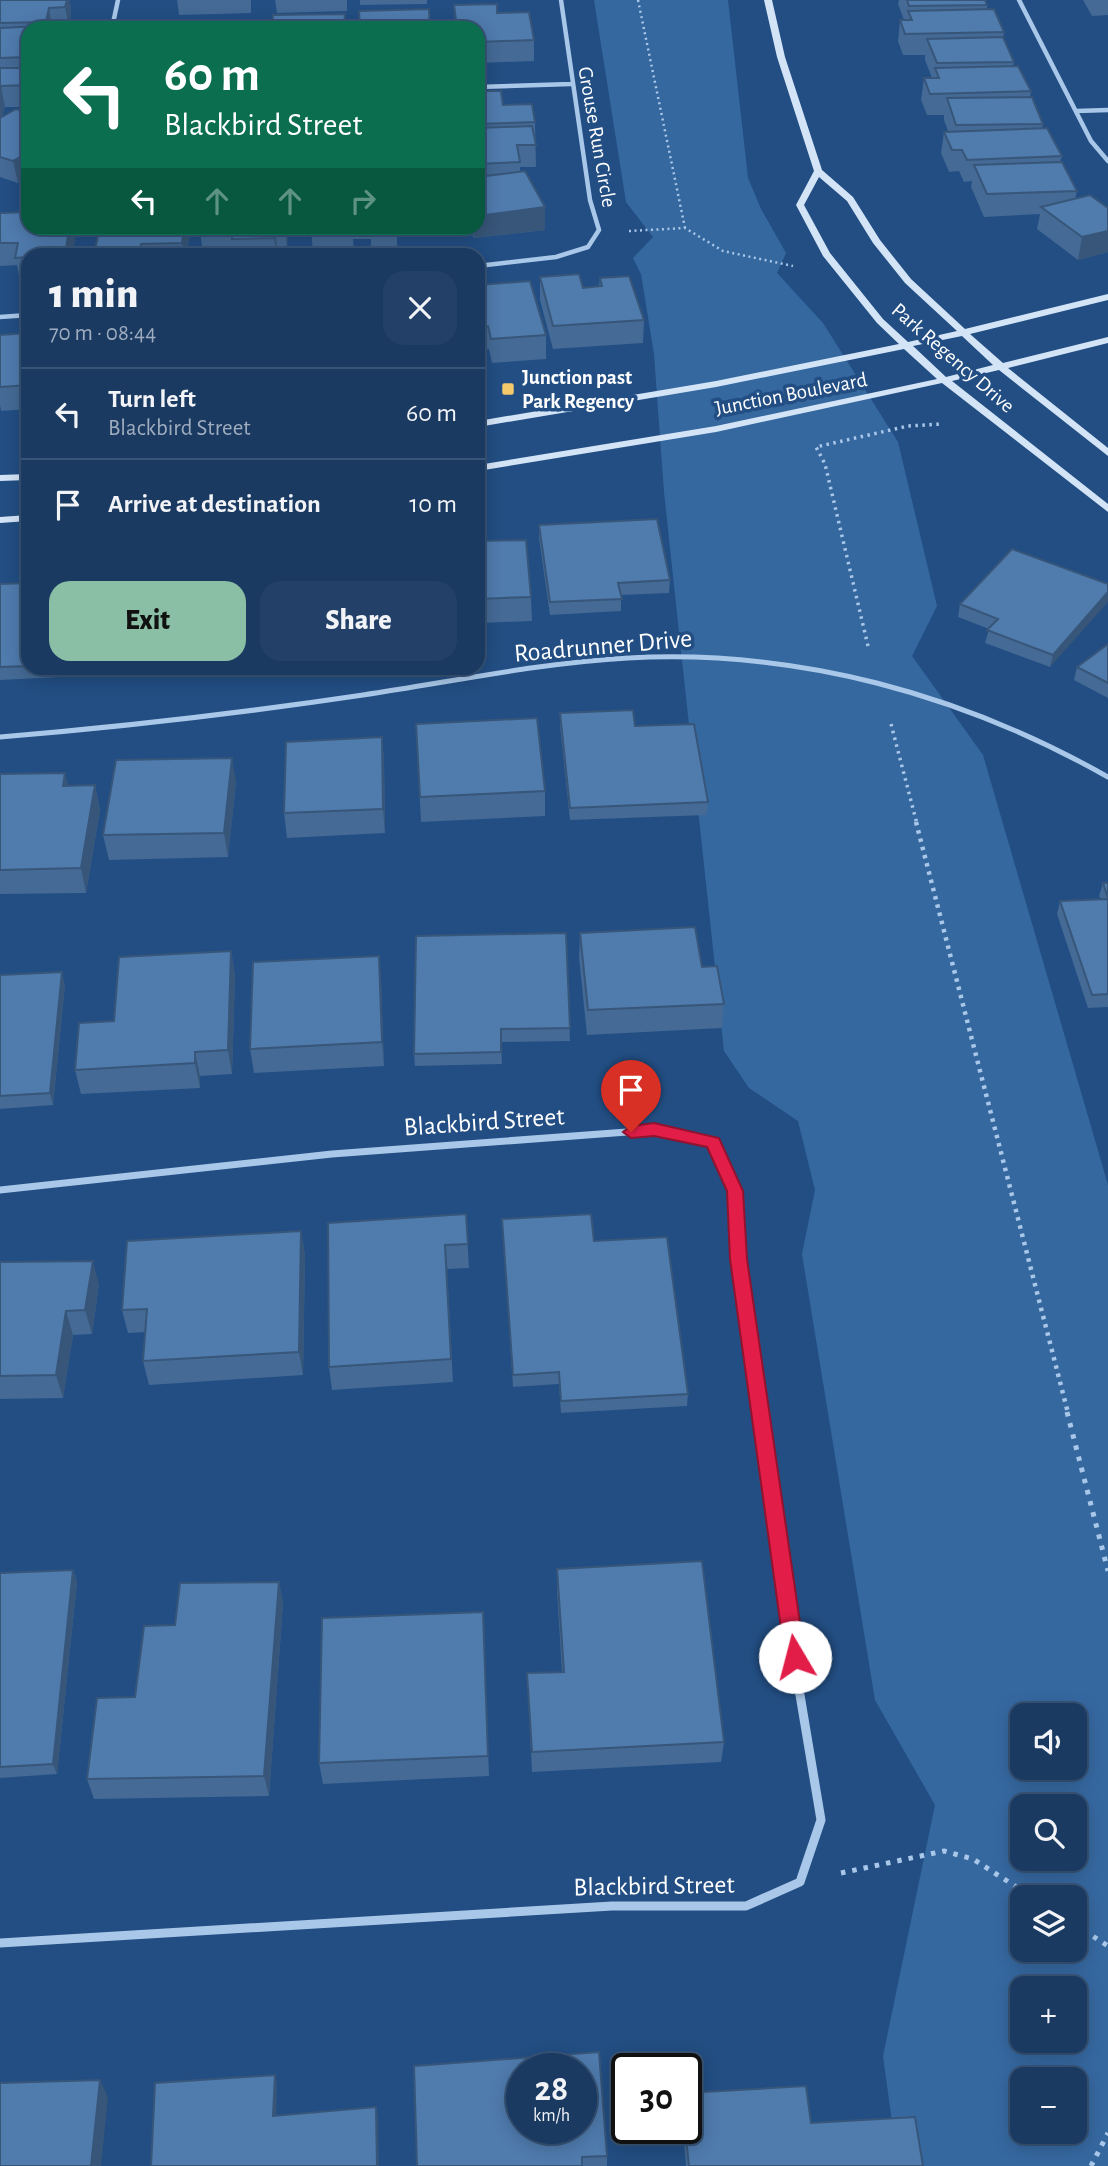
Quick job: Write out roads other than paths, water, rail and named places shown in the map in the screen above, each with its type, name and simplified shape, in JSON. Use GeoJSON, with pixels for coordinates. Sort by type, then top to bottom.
{"type":"FeatureCollection","features":[{"type":"Feature","properties":{"kind":"street"},"geometry":{"type":"LineString","coordinates":[[114,21],[118,0]]}},
{"type":"Feature","properties":{"kind":"street","name":"Grouse Run Circle"},"geometry":{"type":"LineString","coordinates":[[485,265],[566,254],[588,247],[599,230],[590,200],[571,84],[561,0]]}},
{"type":"Feature","properties":{"kind":"street"},"geometry":{"type":"LineString","coordinates":[[768,0],[781,57],[818,171]]}},
{"type":"Feature","properties":{"kind":"street"},"geometry":{"type":"LineString","coordinates":[[1019,0],[1091,141],[1108,161]]}},
{"type":"Feature","properties":{"kind":"street"},"geometry":{"type":"LineString","coordinates":[[485,87],[571,84]]}},
{"type":"Feature","properties":{"kind":"street"},"geometry":{"type":"LineString","coordinates":[[1076,111],[1108,110]]}},
{"type":"Feature","properties":{"kind":"street","name":"Park Regency Drive"},"geometry":{"type":"LineString","coordinates":[[1108,453],[1001,367],[908,281],[876,241],[850,199],[818,171],[800,205],[826,254],[880,321],[944,380],[1108,509]]}},
{"type":"Feature","properties":{"kind":"street","name":"Junction Boulevard"},"geometry":{"type":"LineString","coordinates":[[485,423],[619,403],[906,347],[1108,297]]}},
{"type":"Feature","properties":{"kind":"street"},"geometry":{"type":"LineString","coordinates":[[0,317],[21,316]]}},
{"type":"Feature","properties":{"kind":"street","name":"Junction Boulevard"},"geometry":{"type":"LineString","coordinates":[[485,467],[773,419],[1108,340]]}},
{"type":"Feature","properties":{"kind":"street"},"geometry":{"type":"LineString","coordinates":[[0,478],[21,477]]}},
{"type":"Feature","properties":{"kind":"street"},"geometry":{"type":"LineString","coordinates":[[0,520],[21,518]]}},
{"type":"Feature","properties":{"kind":"street","name":"Roadrunner Drive"},"geometry":{"type":"LineString","coordinates":[[0,737],[193,716],[554,666],[629,658],[704,657],[783,665],[875,681],[950,703],[1026,733],[1108,777]]}},
{"type":"Feature","properties":{"kind":"street","name":"Blackbird Street"},"geometry":{"type":"LineString","coordinates":[[0,1190],[358,1152],[654,1130],[713,1142],[735,1191],[738,1259],[798,1683],[821,1820],[800,1882],[746,1906],[612,1906],[0,1943]]}},
{"type":"Feature","properties":{"kind":"place","name":"Junction past Park Regency"},"geometry":{"type":"Point","coordinates":[508,389]}}]}
